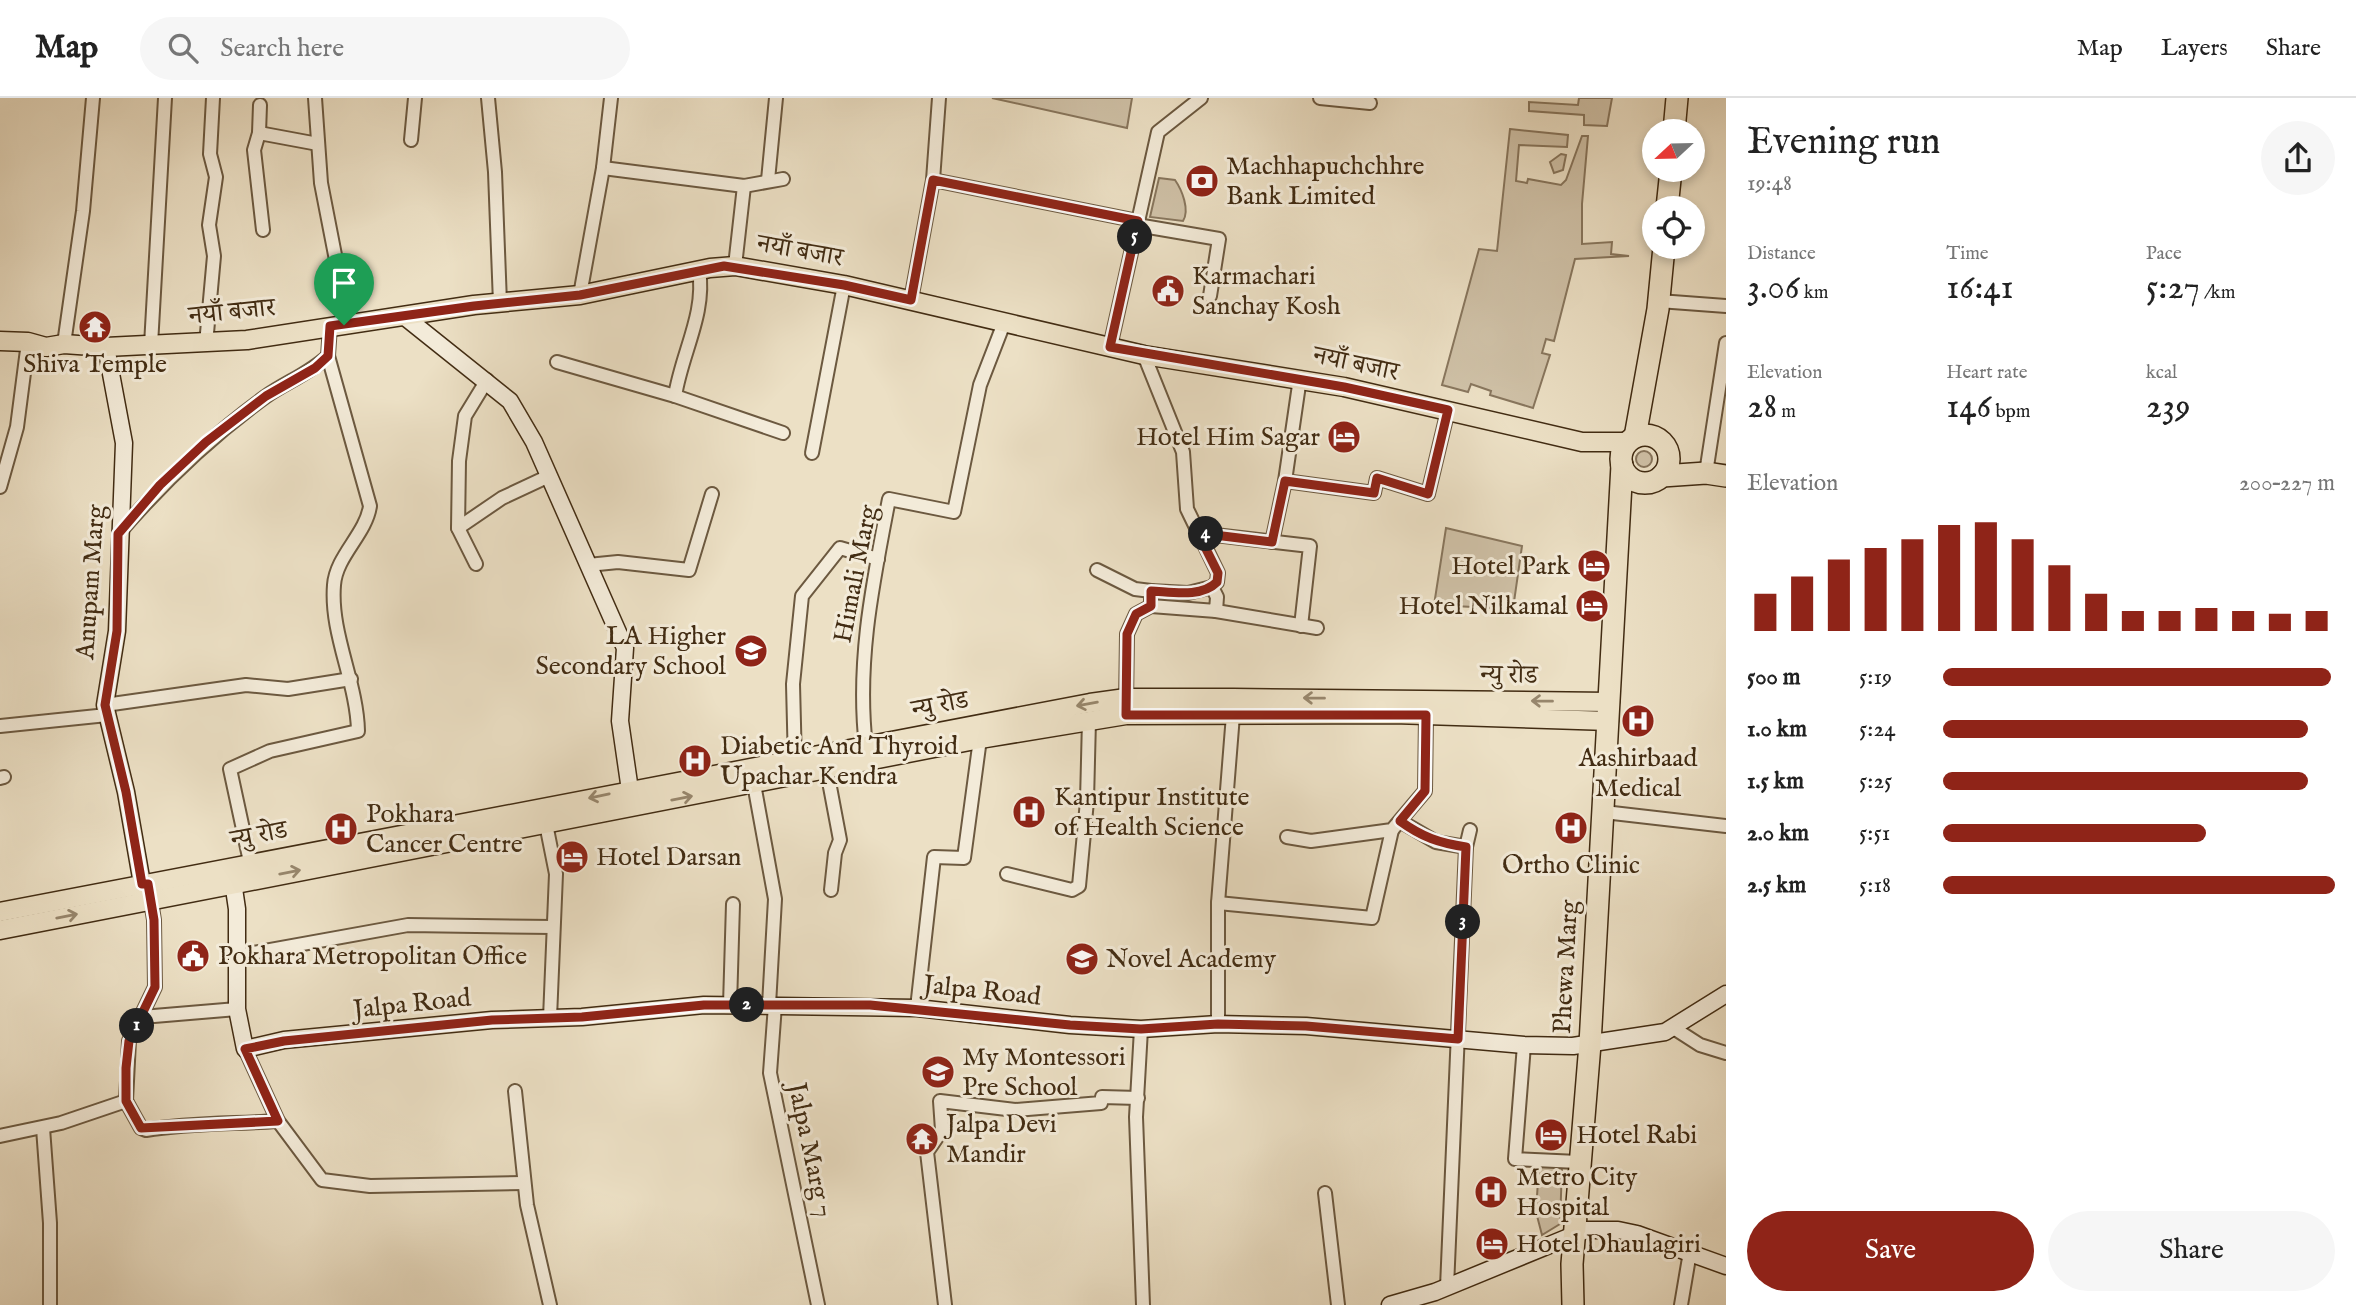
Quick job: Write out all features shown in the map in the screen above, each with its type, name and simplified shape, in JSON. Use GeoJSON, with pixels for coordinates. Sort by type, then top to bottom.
{"type":"FeatureCollection","features":[{"type":"Feature","properties":{"kind":"highway"},"geometry":{"type":"LineString","coordinates":[[1675,119],[1677,98]]}},
{"type":"Feature","properties":{"kind":"highway"},"geometry":{"type":"LineString","coordinates":[[1617,548],[1632,501],[1655,480],[1669,461],[1656,427],[1658,305],[1663,259]]}},
{"type":"Feature","properties":{"kind":"highway"},"geometry":{"type":"LineString","coordinates":[[1617,548],[1626,452],[1658,305]]}},
{"type":"Feature","properties":{"kind":"highway"},"geometry":{"type":"LineString","coordinates":[[1626,452],[1648,435],[1716,474]]}},
{"type":"Feature","properties":{"kind":"highway"},"geometry":{"type":"LineString","coordinates":[[1626,452],[1634,481],[1716,474]]}},
{"type":"Feature","properties":{"kind":"highway","name":"Phewa Marg"},"geometry":{"type":"LineString","coordinates":[[1573,1305],[1572,1264],[1576,1232],[1578,1162],[1590,1044],[1617,548]]}},
{"type":"Feature","properties":{"kind":"main road","name":"नयाँ बजार"},"geometry":{"type":"LineString","coordinates":[[0,341],[46,346],[64,344],[106,347],[206,344],[500,303],[580,295],[699,270],[735,266],[844,285],[1144,355],[1300,378],[1626,452]]}},
{"type":"Feature","properties":{"kind":"main road","name":"न्यु रोड"},"geometry":{"type":"LineString","coordinates":[[632,799],[754,784],[795,768],[866,747],[1126,707],[1609,712]]}},
{"type":"Feature","properties":{"kind":"main road","name":"न्यु रोड"},"geometry":{"type":"LineString","coordinates":[[0,929],[147,892],[252,871],[795,768],[827,771],[980,739],[1089,720],[1126,707],[1233,715],[1609,712]]}},
{"type":"Feature","properties":{"kind":"main road","name":"न्यु रोड"},"geometry":{"type":"LineString","coordinates":[[0,912],[147,892]]}},
{"type":"Feature","properties":{"kind":"street"},"geometry":{"type":"LineString","coordinates":[[64,344],[83,211],[93,98]]}},
{"type":"Feature","properties":{"kind":"street"},"geometry":{"type":"LineString","coordinates":[[151,345],[165,98]]}},
{"type":"Feature","properties":{"kind":"street"},"geometry":{"type":"LineString","coordinates":[[206,344],[214,256],[209,225],[216,177],[210,154],[214,98]]}},
{"type":"Feature","properties":{"kind":"street"},"geometry":{"type":"LineString","coordinates":[[118,534],[160,485],[206,442],[266,396],[315,368],[328,356],[343,296],[321,183],[315,98]]}},
{"type":"Feature","properties":{"kind":"street"},"geometry":{"type":"LineString","coordinates":[[411,140],[415,98]]}},
{"type":"Feature","properties":{"kind":"street"},"geometry":{"type":"LineString","coordinates":[[488,98],[495,172],[500,303]]}},
{"type":"Feature","properties":{"kind":"street"},"geometry":{"type":"LineString","coordinates":[[580,295],[603,168],[611,98]]}},
{"type":"Feature","properties":{"kind":"street"},"geometry":{"type":"LineString","coordinates":[[768,180],[776,98]]}},
{"type":"Feature","properties":{"kind":"street"},"geometry":{"type":"LineString","coordinates":[[911,300],[933,180],[939,98]]}},
{"type":"Feature","properties":{"kind":"street"},"geometry":{"type":"LineString","coordinates":[[1110,347],[1157,132],[1201,98]]}},
{"type":"Feature","properties":{"kind":"street"},"geometry":{"type":"LineString","coordinates":[[1321,98],[1370,103]]}},
{"type":"Feature","properties":{"kind":"street"},"geometry":{"type":"LineString","coordinates":[[260,106],[259,133],[254,150],[263,230]]}},
{"type":"Feature","properties":{"kind":"street"},"geometry":{"type":"LineString","coordinates":[[259,133],[318,144]]}},
{"type":"Feature","properties":{"kind":"street"},"geometry":{"type":"LineString","coordinates":[[603,168],[638,175],[649,173],[744,186],[783,179]]}},
{"type":"Feature","properties":{"kind":"street"},"geometry":{"type":"LineString","coordinates":[[933,180],[1219,239],[1210,296]]}},
{"type":"Feature","properties":{"kind":"street"},"geometry":{"type":"LineString","coordinates":[[735,266],[744,186]]}},
{"type":"Feature","properties":{"kind":"street"},"geometry":{"type":"LineString","coordinates":[[674,396],[684,353],[698,318],[702,288],[699,270]]}},
{"type":"Feature","properties":{"kind":"street"},"geometry":{"type":"LineString","coordinates":[[812,453],[844,285]]}},
{"type":"Feature","properties":{"kind":"street"},"geometry":{"type":"LineString","coordinates":[[1658,305],[1726,306]]}},
{"type":"Feature","properties":{"kind":"street"},"geometry":{"type":"LineString","coordinates":[[405,317],[487,380],[510,401],[523,420],[625,648],[620,721],[632,799]]}},
{"type":"Feature","properties":{"kind":"street","name":"Himali Marg"},"geometry":{"type":"LineString","coordinates":[[866,747],[861,700],[863,660],[877,559],[889,499],[954,512],[980,384],[1004,323]]}},
{"type":"Feature","properties":{"kind":"street"},"geometry":{"type":"LineString","coordinates":[[0,487],[17,427],[28,342]]}},
{"type":"Feature","properties":{"kind":"street"},"geometry":{"type":"LineString","coordinates":[[1716,474],[1726,343]]}},
{"type":"Feature","properties":{"kind":"street","name":"Anupam Marg"},"geometry":{"type":"LineString","coordinates":[[106,347],[124,443],[118,534],[117,631],[106,710],[147,892]]}},
{"type":"Feature","properties":{"kind":"street"},"geometry":{"type":"LineString","coordinates":[[1097,570],[1135,589],[1151,591],[1188,593],[1212,587],[1217,582],[1218,573],[1187,509],[1183,452],[1144,355]]}},
{"type":"Feature","properties":{"kind":"street"},"geometry":{"type":"LineString","coordinates":[[252,871],[230,769],[270,751],[358,731],[351,679],[334,611],[334,582],[344,555],[369,515],[370,506],[328,356]]}},
{"type":"Feature","properties":{"kind":"street"},"geometry":{"type":"LineString","coordinates":[[557,362],[674,396],[783,433]]}},
{"type":"Feature","properties":{"kind":"street"},"geometry":{"type":"LineString","coordinates":[[1272,542],[1285,481],[1300,378]]}},
{"type":"Feature","properties":{"kind":"street"},"geometry":{"type":"LineString","coordinates":[[476,564],[457,528],[460,438],[473,399],[487,380]]}},
{"type":"Feature","properties":{"kind":"street"},"geometry":{"type":"LineString","coordinates":[[1285,481],[1374,493],[1377,478],[1428,494],[1448,410]]}},
{"type":"Feature","properties":{"kind":"street"},"geometry":{"type":"LineString","coordinates":[[457,528],[502,498],[549,476]]}},
{"type":"Feature","properties":{"kind":"street"},"geometry":{"type":"LineString","coordinates":[[588,565],[618,562],[690,570],[712,494]]}},
{"type":"Feature","properties":{"kind":"street"},"geometry":{"type":"LineString","coordinates":[[1198,533],[1310,547],[1301,626]]}},
{"type":"Feature","properties":{"kind":"street"},"geometry":{"type":"LineString","coordinates":[[795,768],[793,684],[802,596],[839,548],[877,559]]}},
{"type":"Feature","properties":{"kind":"street"},"geometry":{"type":"LineString","coordinates":[[1212,587],[1217,597],[1216,611]]}},
{"type":"Feature","properties":{"kind":"street"},"geometry":{"type":"LineString","coordinates":[[1151,591],[1151,606]]}},
{"type":"Feature","properties":{"kind":"street"},"geometry":{"type":"LineString","coordinates":[[1126,707],[1127,634],[1136,614],[1151,606],[1216,611],[1317,628]]}},
{"type":"Feature","properties":{"kind":"street"},"geometry":{"type":"LineString","coordinates":[[0,726],[246,684],[288,689],[351,679]]}},
{"type":"Feature","properties":{"kind":"street"},"geometry":{"type":"LineString","coordinates":[[1218,1024],[1218,903],[1233,715]]}},
{"type":"Feature","properties":{"kind":"street"},"geometry":{"type":"LineString","coordinates":[[1218,903],[1372,918],[1396,825],[1425,791],[1426,715]]}},
{"type":"Feature","properties":{"kind":"street"},"geometry":{"type":"LineString","coordinates":[[1007,874],[1072,890],[1079,886],[1087,802],[1089,720]]}},
{"type":"Feature","properties":{"kind":"street"},"geometry":{"type":"LineString","coordinates":[[917,1008],[934,858],[964,858],[980,739]]}},
{"type":"Feature","properties":{"kind":"street"},"geometry":{"type":"LineString","coordinates":[[827,771],[841,839],[835,853],[831,890]]}},
{"type":"Feature","properties":{"kind":"street","name":"Jalpa Marg 7"},"geometry":{"type":"LineString","coordinates":[[754,784],[775,899],[770,1073],[818,1305]]}},
{"type":"Feature","properties":{"kind":"street"},"geometry":{"type":"LineString","coordinates":[[1604,812],[1726,826]]}},
{"type":"Feature","properties":{"kind":"street"},"geometry":{"type":"LineString","coordinates":[[545,816],[556,874],[550,1018]]}},
{"type":"Feature","properties":{"kind":"street"},"geometry":{"type":"LineString","coordinates":[[1287,837],[1311,841],[1396,825],[1436,842],[1466,847]]}},
{"type":"Feature","properties":{"kind":"street"},"geometry":{"type":"LineString","coordinates":[[1440,1294],[1458,1039],[1466,847],[1470,830]]}},
{"type":"Feature","properties":{"kind":"street"},"geometry":{"type":"LineString","coordinates":[[232,875],[237,1009],[245,1049],[278,1121],[322,1180],[370,1186],[524,1183]]}},
{"type":"Feature","properties":{"kind":"street"},"geometry":{"type":"LineString","coordinates":[[147,892],[155,987],[129,1041],[126,1101],[141,1128],[146,1130],[189,1123],[233,1125],[278,1121]]}},
{"type":"Feature","properties":{"kind":"street"},"geometry":{"type":"LineString","coordinates":[[730,1005],[733,904]]}},
{"type":"Feature","properties":{"kind":"street"},"geometry":{"type":"LineString","coordinates":[[236,956],[408,925],[553,927]]}},
{"type":"Feature","properties":{"kind":"street","name":"Jalpa Road"},"geometry":{"type":"LineString","coordinates":[[245,1049],[284,1041],[676,1005],[917,1008],[1070,1025],[1141,1029],[1218,1024],[1306,1026],[1524,1045],[1590,1044],[1610,1039],[1647,1036],[1672,1027],[1726,994]]}},
{"type":"Feature","properties":{"kind":"street"},"geometry":{"type":"LineString","coordinates":[[142,1017],[237,1009]]}},
{"type":"Feature","properties":{"kind":"street"},"geometry":{"type":"LineString","coordinates":[[1672,1027],[1700,1045],[1726,1053]]}},
{"type":"Feature","properties":{"kind":"street"},"geometry":{"type":"LineString","coordinates":[[1141,1029],[1138,1098],[1143,1305]]}},
{"type":"Feature","properties":{"kind":"street"},"geometry":{"type":"LineString","coordinates":[[1524,1045],[1515,1159],[1578,1162]]}},
{"type":"Feature","properties":{"kind":"street"},"geometry":{"type":"LineString","coordinates":[[515,1091],[524,1183],[550,1305]]}},
{"type":"Feature","properties":{"kind":"street"},"geometry":{"type":"LineString","coordinates":[[945,1305],[927,1152],[942,1130],[940,1101],[1015,1110],[1101,1103],[1102,1097],[1138,1098]]}},
{"type":"Feature","properties":{"kind":"street"},"geometry":{"type":"LineString","coordinates":[[0,1136],[43,1128],[109,1109],[126,1101]]}},
{"type":"Feature","properties":{"kind":"street"},"geometry":{"type":"LineString","coordinates":[[43,1128],[50,1223],[50,1305]]}},
{"type":"Feature","properties":{"kind":"street"},"geometry":{"type":"LineString","coordinates":[[1325,1193],[1338,1305]]}},
{"type":"Feature","properties":{"kind":"street"},"geometry":{"type":"LineString","coordinates":[[1390,1305],[1440,1294],[1576,1232],[1618,1230],[1726,1266]]}},
{"type":"Feature","properties":{"kind":"street"},"geometry":{"type":"LineString","coordinates":[[1681,1305],[1690,1252]]}},
{"type":"Feature","properties":{"kind":"shaded area"},"geometry":{"type":"Polygon","coordinates":[[[992,98],[1132,98],[1127,128],[992,98]]]}},
{"type":"Feature","properties":{"kind":"shaded area"},"geometry":{"type":"Polygon","coordinates":[[[1579,98],[1612,98],[1607,126],[1584,125],[1584,115],[1529,111],[1529,102],[1578,105],[1579,98]]]}},
{"type":"Feature","properties":{"kind":"shaded area"},"geometry":{"type":"Polygon","coordinates":[[[1510,129],[1568,135],[1567,147],[1519,145],[1516,181],[1527,183],[1528,179],[1561,185],[1566,180],[1582,136],[1588,136],[1582,204],[1582,244],[1612,242],[1611,254],[1629,256],[1575,259],[1554,341],[1546,339],[1542,353],[1550,355],[1533,408],[1490,395],[1491,391],[1471,384],[1468,392],[1442,385],[1479,249],[1497,251],[1510,129]]]}},
{"type":"Feature","properties":{"kind":"shaded area"},"geometry":{"type":"Polygon","coordinates":[[[1561,154],[1566,155],[1563,170],[1554,173],[1550,162],[1561,154]]]}},
{"type":"Feature","properties":{"kind":"shaded area"},"geometry":{"type":"Polygon","coordinates":[[[1159,178],[1175,180],[1178,184],[1185,206],[1183,221],[1150,217],[1159,178]]]}},
{"type":"Feature","properties":{"kind":"shaded area"},"geometry":{"type":"Polygon","coordinates":[[[1644,451],[1650,453],[1650,465],[1644,467],[1638,465],[1636,459],[1638,453],[1644,451]]]}},
{"type":"Feature","properties":{"kind":"shaded area"},"geometry":{"type":"Polygon","coordinates":[[[1446,528],[1522,546],[1513,609],[1434,605],[1446,528]]]}},
{"type":"Feature","properties":{"kind":"shaded area"},"geometry":{"type":"Polygon","coordinates":[[[1539,1165],[1562,1166],[1560,1224],[1542,1235],[1536,1212],[1539,1165]]]}},
{"type":"Feature","properties":{"kind":"place","name":"Machhapuchchhre Bank Limited"},"geometry":{"type":"Point","coordinates":[1202,181]}},
{"type":"Feature","properties":{"kind":"place","name":"Karmachari Sanchay Kosh"},"geometry":{"type":"Point","coordinates":[1168,291]}},
{"type":"Feature","properties":{"kind":"place","name":"Shiva Temple"},"geometry":{"type":"Point","coordinates":[95,327]}},
{"type":"Feature","properties":{"kind":"place","name":"Hotel Him Sagar"},"geometry":{"type":"Point","coordinates":[1344,437]}},
{"type":"Feature","properties":{"kind":"place","name":"Hotel Park"},"geometry":{"type":"Point","coordinates":[1594,566]}},
{"type":"Feature","properties":{"kind":"place","name":"Hotel Nilkamal"},"geometry":{"type":"Point","coordinates":[1592,606]}},
{"type":"Feature","properties":{"kind":"place","name":"LA Higher Secondary School"},"geometry":{"type":"Point","coordinates":[751,651]}},
{"type":"Feature","properties":{"kind":"place","name":"Aashirbaad Medical"},"geometry":{"type":"Point","coordinates":[1638,721]}},
{"type":"Feature","properties":{"kind":"place","name":"Diabetic And Thyroid Upachar Kendra"},"geometry":{"type":"Point","coordinates":[695,761]}},
{"type":"Feature","properties":{"kind":"place","name":"Kantipur Institute of Health Science"},"geometry":{"type":"Point","coordinates":[1029,812]}},
{"type":"Feature","properties":{"kind":"place","name":"Ortho Clinic"},"geometry":{"type":"Point","coordinates":[1571,828]}},
{"type":"Feature","properties":{"kind":"place","name":"Pokhara Cancer Centre"},"geometry":{"type":"Point","coordinates":[341,829]}},
{"type":"Feature","properties":{"kind":"place","name":"Hotel Darsan"},"geometry":{"type":"Point","coordinates":[572,857]}},
{"type":"Feature","properties":{"kind":"place","name":"Pokhara Metropolitan Office"},"geometry":{"type":"Point","coordinates":[193,956]}},
{"type":"Feature","properties":{"kind":"place","name":"Novel Academy"},"geometry":{"type":"Point","coordinates":[1082,959]}},
{"type":"Feature","properties":{"kind":"place","name":"My Montessori Pre School"},"geometry":{"type":"Point","coordinates":[938,1072]}},
{"type":"Feature","properties":{"kind":"place","name":"Hotel Rabi"},"geometry":{"type":"Point","coordinates":[1551,1135]}},
{"type":"Feature","properties":{"kind":"place","name":"Jalpa Devi Mandir"},"geometry":{"type":"Point","coordinates":[922,1139]}},
{"type":"Feature","properties":{"kind":"place","name":"Metro City Hospital"},"geometry":{"type":"Point","coordinates":[1491,1192]}},
{"type":"Feature","properties":{"kind":"place","name":"Hotel Dhaulagiri"},"geometry":{"type":"Point","coordinates":[1492,1244]}},
{"type":"Feature","properties":{"kind":"route"},"geometry":{"type":"LineString","coordinates":[[933,180],[1138,221],[1110,347],[1254,373],[1300,378],[1448,410],[1428,494],[1377,478],[1374,493],[1285,481],[1272,542],[1198,533],[1218,573],[1217,582],[1212,587],[1188,593],[1151,591],[1151,606],[1136,614],[1127,634],[1126,715],[1426,715],[1425,791],[1400,821],[1420,836],[1436,842],[1466,847],[1458,1039],[1306,1026],[1218,1024],[1141,1029],[1070,1025],[989,1014],[870,1005],[676,1005],[582,1017],[492,1020],[284,1041],[245,1049],[278,1121],[233,1125],[189,1123],[146,1130],[141,1128],[126,1101],[126,1068],[129,1041],[155,987],[154,920],[148,884],[142,884],[126,792],[105,705],[117,631],[118,534],[160,485],[206,442],[266,396],[315,368],[328,356],[330,326],[344,325],[474,306],[580,295],[724,266],[844,285],[911,300],[933,180]]}}]}
